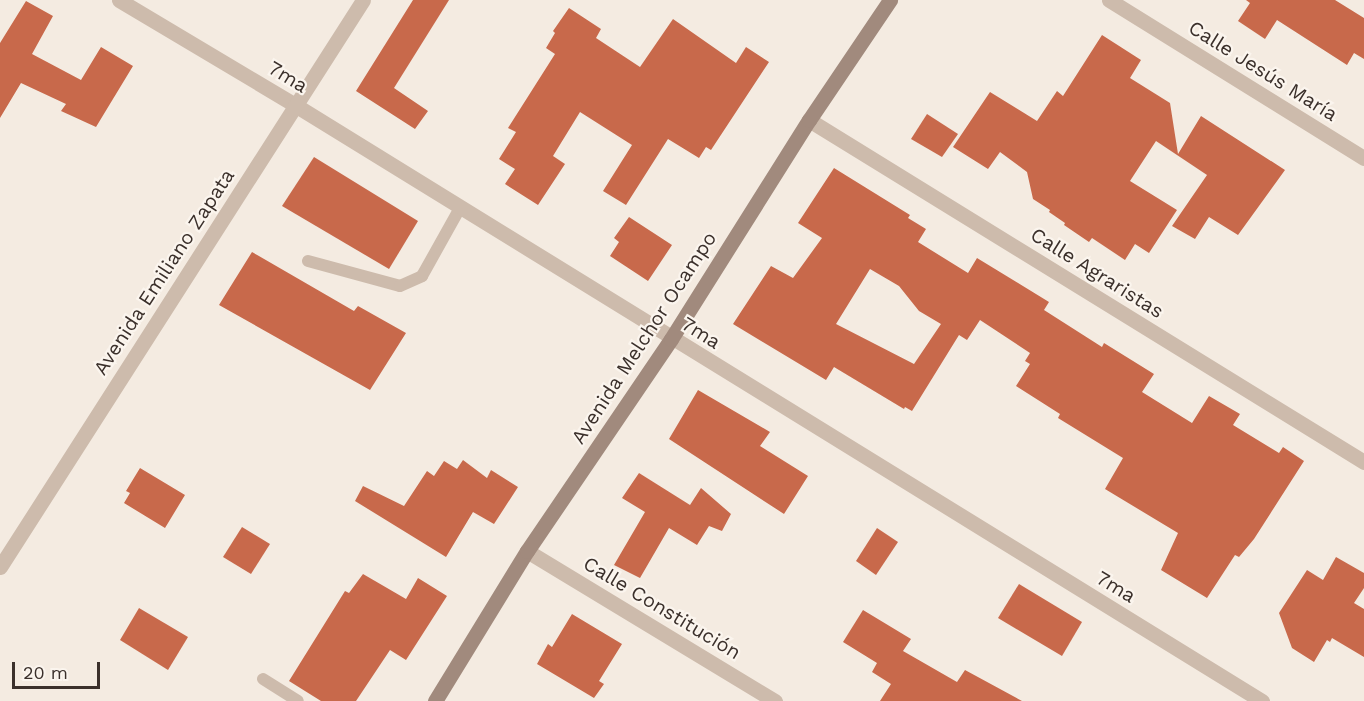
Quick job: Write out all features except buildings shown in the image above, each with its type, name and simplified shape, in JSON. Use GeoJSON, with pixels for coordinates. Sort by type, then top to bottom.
{"type":"FeatureCollection","features":[{"type":"Feature","properties":{"kind":"street","name":"7ma"},"geometry":{"type":"LineString","coordinates":[[119,0],[295,105],[671,339],[1262,701]]}},
{"type":"Feature","properties":{"kind":"street","name":"Avenida Emiliano Zapata"},"geometry":{"type":"LineString","coordinates":[[0,567],[363,0]]}},
{"type":"Feature","properties":{"kind":"street","name":"Avenida Melchor Ocampo"},"geometry":{"type":"LineString","coordinates":[[435,701],[527,551],[671,339],[809,120],[890,0]]}},
{"type":"Feature","properties":{"kind":"street","name":"Calle Jesús María"},"geometry":{"type":"LineString","coordinates":[[1109,0],[1364,158]]}},
{"type":"Feature","properties":{"kind":"street","name":"Calle Agraristas"},"geometry":{"type":"LineString","coordinates":[[809,120],[1364,462]]}},
{"type":"Feature","properties":{"kind":"street","name":"Calle Constitución"},"geometry":{"type":"LineString","coordinates":[[527,551],[775,701]]}},
{"type":"Feature","properties":{"kind":"lane"},"geometry":{"type":"LineString","coordinates":[[308,261],[400,286],[422,276],[460,208]]}},
{"type":"Feature","properties":{"kind":"lane"},"geometry":{"type":"LineString","coordinates":[[262,679],[298,701]]}}]}
